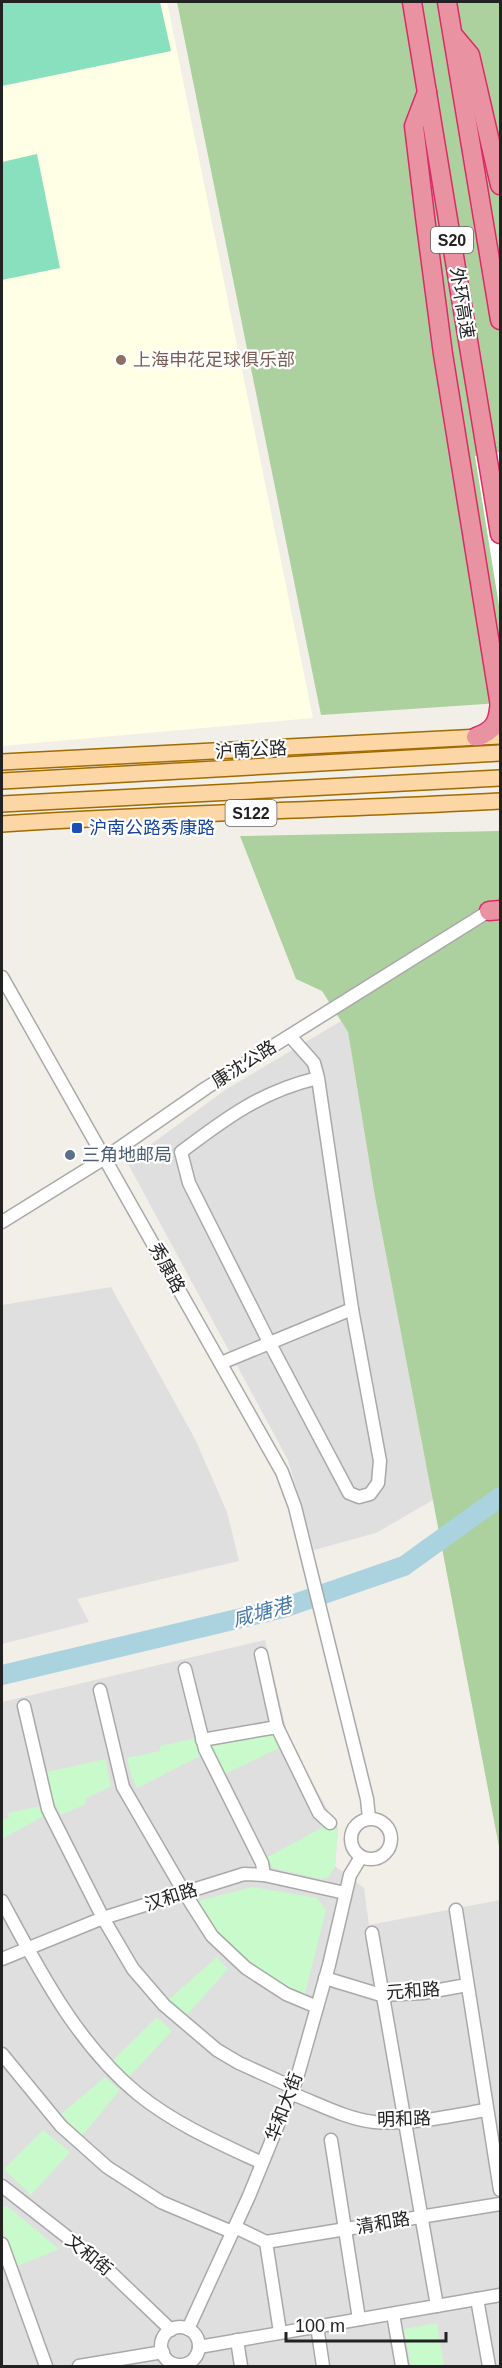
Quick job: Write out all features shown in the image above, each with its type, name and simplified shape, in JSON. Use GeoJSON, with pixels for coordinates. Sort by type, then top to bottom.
{"type":"FeatureCollection","features":[{"type":"Feature","properties":{"kind":"highway","name":"外环高速"},"geometry":{"type":"LineString","coordinates":[[412,2],[501,534]]}},
{"type":"Feature","properties":{"kind":"highway","name":"外环高速"},"geometry":{"type":"LineString","coordinates":[[447,2],[501,320]]}},
{"type":"Feature","properties":{"kind":"highway"},"geometry":{"type":"LineString","coordinates":[[453,34],[470,55],[501,185]]}},
{"type":"Feature","properties":{"kind":"highway"},"geometry":{"type":"LineString","coordinates":[[427,92],[414,126],[426,228],[440,331],[500,701],[497,723],[493,729],[476,737]]}},
{"type":"Feature","properties":{"kind":"main road","name":"沪南公路"},"geometry":{"type":"LineString","coordinates":[[2,762],[501,736]]}},
{"type":"Feature","properties":{"kind":"main road"},"geometry":{"type":"LineString","coordinates":[[2,781],[501,753]]}},
{"type":"Feature","properties":{"kind":"main road"},"geometry":{"type":"LineString","coordinates":[[2,804],[501,778]]}},
{"type":"Feature","properties":{"kind":"main road","name":"S122"},"geometry":{"type":"LineString","coordinates":[[2,824],[76,819],[345,810],[501,801]]}},
{"type":"Feature","properties":{"kind":"street","name":"康沈公路"},"geometry":{"type":"LineString","coordinates":[[2,1222],[105,1158],[206,1088],[495,910]]}},
{"type":"Feature","properties":{"kind":"street","name":"秀康路"},"geometry":{"type":"LineString","coordinates":[[2,977],[282,1472],[295,1507],[308,1569],[367,1799],[369,1818]]}},
{"type":"Feature","properties":{"kind":"street"},"geometry":{"type":"LineString","coordinates":[[290,1036],[314,1063],[318,1078],[352,1309],[380,1461],[378,1484],[370,1494],[359,1497],[349,1493],[269,1342],[189,1183],[182,1152],[229,1115],[287,1085],[318,1078]]}},
{"type":"Feature","properties":{"kind":"street"},"geometry":{"type":"LineString","coordinates":[[220,1363],[352,1309]]}},
{"type":"Feature","properties":{"kind":"street"},"geometry":{"type":"LineString","coordinates":[[261,1654],[277,1726],[319,1813],[330,1823]]}},
{"type":"Feature","properties":{"kind":"street"},"geometry":{"type":"LineString","coordinates":[[185,1669],[205,1749],[262,1863],[264,1875]]}},
{"type":"Feature","properties":{"kind":"street"},"geometry":{"type":"LineString","coordinates":[[100,1689],[123,1787],[212,1936],[246,1968],[286,1994],[317,2007]]}},
{"type":"Feature","properties":{"kind":"street","name":"明和路"},"geometry":{"type":"LineString","coordinates":[[24,1706],[48,1809],[103,1918],[134,1969],[164,2005],[195,2033],[217,2050],[291,2090],[339,2112],[374,2122],[404,2121],[486,2110]]}},
{"type":"Feature","properties":{"kind":"street"},"geometry":{"type":"LineString","coordinates":[[202,1740],[277,1726]]}},
{"type":"Feature","properties":{"kind":"street"},"geometry":{"type":"LineString","coordinates":[[369,1818],[377,1819],[388,1827],[390,1844],[385,1854],[379,1858],[361,1857],[352,1849],[351,1834],[354,1827],[361,1820],[369,1818]]}},
{"type":"Feature","properties":{"kind":"street","name":"华和大街"},"geometry":{"type":"LineString","coordinates":[[188,2329],[234,2229],[291,2090],[326,1978],[350,1875],[361,1857]]}},
{"type":"Feature","properties":{"kind":"street","name":"汉和路"},"geometry":{"type":"LineString","coordinates":[[2,1959],[103,1918],[244,1874],[264,1875],[345,1893]]}},
{"type":"Feature","properties":{"kind":"street"},"geometry":{"type":"LineString","coordinates":[[2,1901],[27,1949],[69,2018],[112,2070],[137,2094],[192,2130],[262,2163]]}},
{"type":"Feature","properties":{"kind":"street"},"geometry":{"type":"LineString","coordinates":[[456,1910],[486,2110],[501,2190]]}},
{"type":"Feature","properties":{"kind":"street"},"geometry":{"type":"LineString","coordinates":[[372,1933],[437,2306]]}},
{"type":"Feature","properties":{"kind":"street","name":"元和路"},"geometry":{"type":"LineString","coordinates":[[326,1978],[381,1995],[423,1992],[467,1985]]}},
{"type":"Feature","properties":{"kind":"street"},"geometry":{"type":"LineString","coordinates":[[2,2054],[61,2126],[107,2167],[161,2202],[266,2242],[280,2332]]}},
{"type":"Feature","properties":{"kind":"street"},"geometry":{"type":"LineString","coordinates":[[331,2140],[359,2319]]}},
{"type":"Feature","properties":{"kind":"street","name":"文和街"},"geometry":{"type":"LineString","coordinates":[[2,2186],[103,2265],[171,2330]]}},
{"type":"Feature","properties":{"kind":"street","name":"清和路"},"geometry":{"type":"LineString","coordinates":[[266,2242],[501,2204]]}},
{"type":"Feature","properties":{"kind":"street"},"geometry":{"type":"LineString","coordinates":[[2,2244],[46,2367]]}},
{"type":"Feature","properties":{"kind":"street"},"geometry":{"type":"LineString","coordinates":[[199,2347],[501,2295]]}},
{"type":"Feature","properties":{"kind":"street"},"geometry":{"type":"LineString","coordinates":[[477,2299],[489,2367]]}},
{"type":"Feature","properties":{"kind":"street"},"geometry":{"type":"LineString","coordinates":[[393,2314],[402,2367]]}},
{"type":"Feature","properties":{"kind":"street"},"geometry":{"type":"LineString","coordinates":[[317,2326],[323,2367]]}},
{"type":"Feature","properties":{"kind":"street"},"geometry":{"type":"LineString","coordinates":[[179,2327],[188,2329],[197,2337],[199,2347],[197,2355],[191,2362],[181,2366],[168,2360],[163,2352],[162,2342],[171,2330],[179,2327]]}},
{"type":"Feature","properties":{"kind":"street"},"geometry":{"type":"LineString","coordinates":[[237,2340],[241,2367]]}},
{"type":"Feature","properties":{"kind":"street"},"geometry":{"type":"LineString","coordinates":[[87,2366],[163,2352]]}},
{"type":"Feature","properties":{"kind":"shaded area","name":"上海申花足球俱乐部"},"geometry":{"type":"Polygon","coordinates":[[[2,2],[167,2],[313,718],[2,746],[2,2]]]}},
{"type":"Feature","properties":{"kind":"shaded area"},"geometry":{"type":"Polygon","coordinates":[[[341,1021],[348,1032],[375,1197],[433,1500],[376,1533],[314,1550],[288,1460],[127,1162],[225,1090],[341,1021]]]}},
{"type":"Feature","properties":{"kind":"shaded area"},"geometry":{"type":"Polygon","coordinates":[[[111,1287],[195,1439],[227,1512],[239,1561],[77,1599],[89,1622],[2,1644],[2,1305],[111,1287]]]}},
{"type":"Feature","properties":{"kind":"shaded area"},"geometry":{"type":"Polygon","coordinates":[[[265,1640],[289,1740],[338,1829],[335,1866],[364,1888],[369,1925],[500,1900],[500,2366],[2,2366],[2,1702],[265,1640]]]}},
{"type":"Feature","properties":{"kind":"green space"},"geometry":{"type":"Polygon","coordinates":[[[2,2],[160,2],[171,51],[2,86],[2,2]]]}},
{"type":"Feature","properties":{"kind":"green space"},"geometry":{"type":"Polygon","coordinates":[[[177,2],[500,2],[500,703],[321,715],[177,2]]]}},
{"type":"Feature","properties":{"kind":"green space"},"geometry":{"type":"Polygon","coordinates":[[[37,154],[60,268],[2,280],[2,162],[37,154]]]}},
{"type":"Feature","properties":{"kind":"green space"},"geometry":{"type":"Polygon","coordinates":[[[500,831],[500,1852],[375,1197],[348,1032],[322,991],[296,979],[240,836],[500,831]]]}},
{"type":"Feature","properties":{"kind":"green space"},"geometry":{"type":"Polygon","coordinates":[[[275,1735],[281,1747],[225,1774],[211,1744],[275,1735]]]}},
{"type":"Feature","properties":{"kind":"green space"},"geometry":{"type":"Polygon","coordinates":[[[196,1738],[202,1755],[137,1788],[127,1758],[160,1751],[160,1746],[196,1738]]]}},
{"type":"Feature","properties":{"kind":"green space"},"geometry":{"type":"Polygon","coordinates":[[[105,1759],[111,1786],[85,1799],[86,1804],[61,1815],[53,1800],[47,1772],[105,1759]]]}},
{"type":"Feature","properties":{"kind":"green space"},"geometry":{"type":"Polygon","coordinates":[[[41,1806],[44,1816],[2,1839],[2,1820],[9,1818],[8,1813],[41,1806]]]}},
{"type":"Feature","properties":{"kind":"green space"},"geometry":{"type":"Polygon","coordinates":[[[325,1826],[338,1829],[335,1866],[329,1877],[321,1879],[273,1868],[266,1858],[325,1826]]]}},
{"type":"Feature","properties":{"kind":"green space"},"geometry":{"type":"Polygon","coordinates":[[[253,1887],[317,1898],[326,1910],[304,1997],[267,1977],[233,1951],[214,1930],[198,1901],[253,1887]]]}},
{"type":"Feature","properties":{"kind":"green space"},"geometry":{"type":"Polygon","coordinates":[[[217,1957],[228,1969],[185,2017],[167,2001],[217,1957]]]}},
{"type":"Feature","properties":{"kind":"green space"},"geometry":{"type":"Polygon","coordinates":[[[157,2017],[172,2031],[129,2077],[112,2061],[157,2017]]]}},
{"type":"Feature","properties":{"kind":"green space"},"geometry":{"type":"Polygon","coordinates":[[[105,2077],[120,2090],[82,2136],[61,2114],[105,2077]]]}},
{"type":"Feature","properties":{"kind":"green space"},"geometry":{"type":"Polygon","coordinates":[[[43,2130],[70,2152],[31,2195],[4,2169],[43,2130]]]}},
{"type":"Feature","properties":{"kind":"green space"},"geometry":{"type":"Polygon","coordinates":[[[7,2206],[59,2249],[15,2267],[2,2225],[2,2207],[7,2206]]]}},
{"type":"Feature","properties":{"kind":"green space"},"geometry":{"type":"Polygon","coordinates":[[[437,2323],[444,2366],[411,2366],[404,2329],[437,2323]]]}},
{"type":"Feature","properties":{"kind":"pier"},"geometry":{"type":"Polygon","coordinates":[[[500,452],[500,612],[475,456],[500,452]]]}},
{"type":"Feature","properties":{"kind":"waterway","name":"咸塘港"},"geometry":{"type":"LineString","coordinates":[[2,1675],[283,1608],[404,1566],[500,1497]]}},
{"type":"Feature","properties":{"kind":"place","name":"上海申花足球俱乐部"},"geometry":{"type":"Point","coordinates":[121,360]}},
{"type":"Feature","properties":{"kind":"place","name":"沪南公路秀康路"},"geometry":{"type":"Point","coordinates":[77,828]}},
{"type":"Feature","properties":{"kind":"place","name":"三角地邮局"},"geometry":{"type":"Point","coordinates":[70,1155]}}]}
